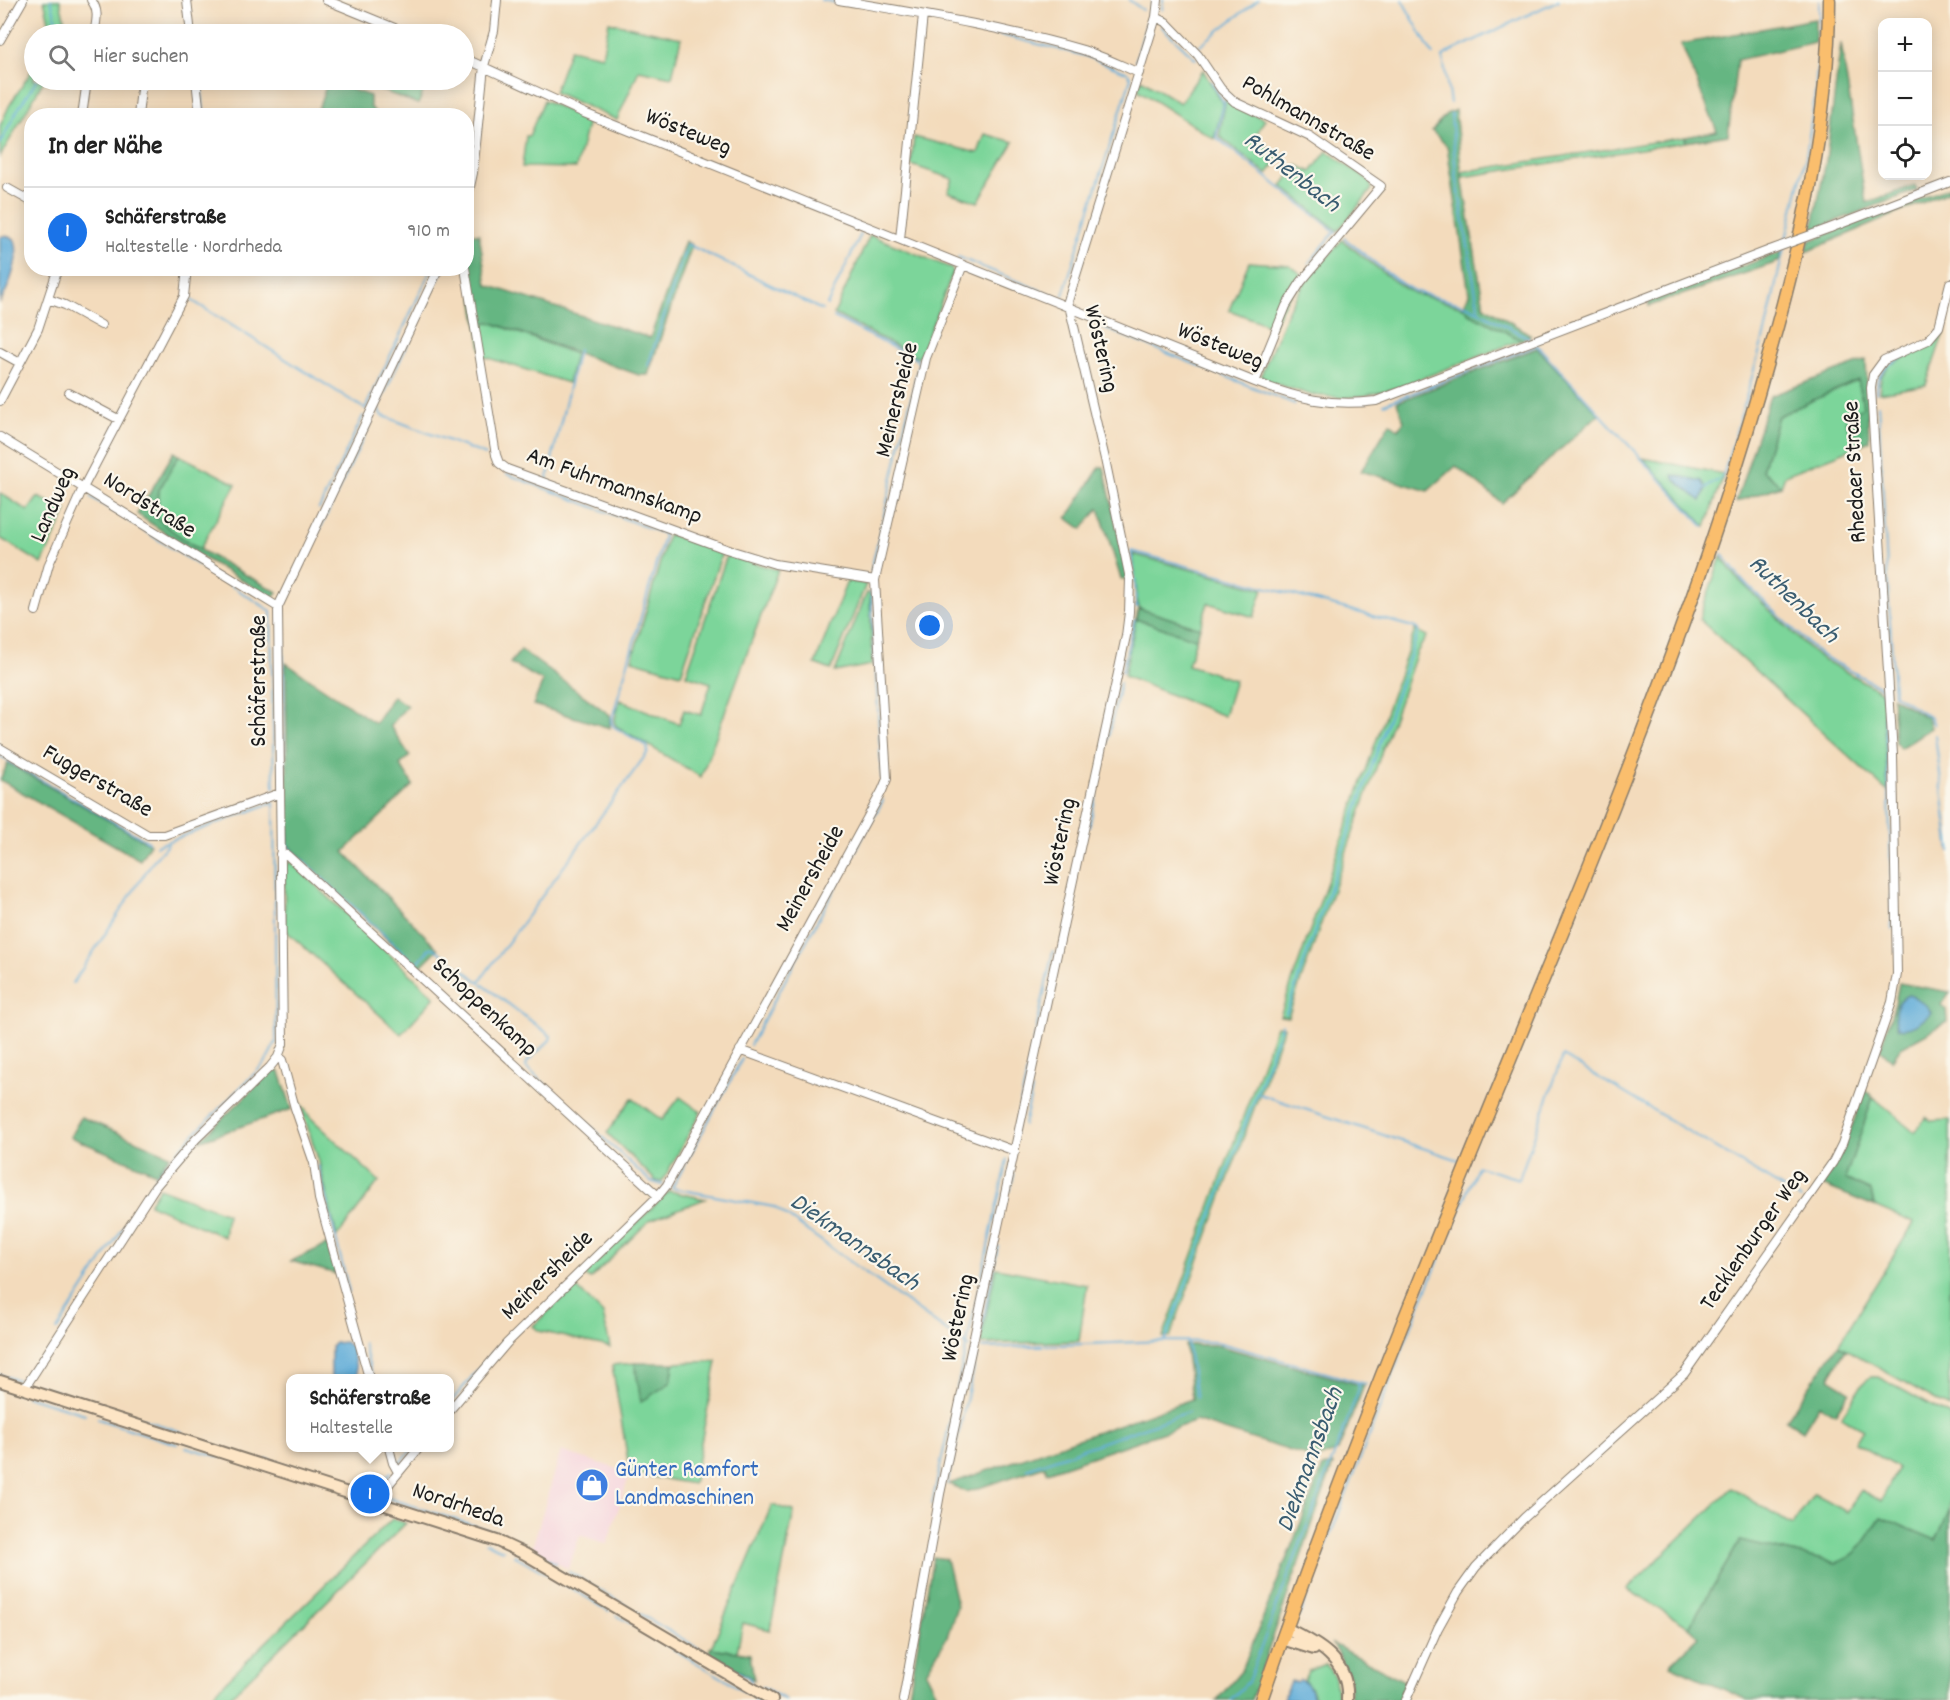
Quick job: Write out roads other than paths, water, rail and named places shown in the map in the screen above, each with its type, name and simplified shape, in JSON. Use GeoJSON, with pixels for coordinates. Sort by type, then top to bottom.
{"type":"FeatureCollection","features":[{"type":"Feature","properties":{"kind":"main road"},"geometry":{"type":"LineString","coordinates":[[1261,1700],[1346,1467],[1644,731],[1723,511],[1783,307],[1816,157],[1824,102],[1829,41],[1829,0]]}},
{"type":"Feature","properties":{"kind":"main road","name":"Nordrheda"},"geometry":{"type":"LineString","coordinates":[[0,1381],[511,1547],[772,1700]]}},
{"type":"Feature","properties":{"kind":"main road"},"geometry":{"type":"LineString","coordinates":[[1284,1634],[1311,1647],[1327,1659],[1338,1675],[1341,1700]]}},
{"type":"Feature","properties":{"kind":"main road"},"geometry":{"type":"LineString","coordinates":[[1284,1634],[1319,1646],[1336,1660],[1345,1680],[1347,1700]]}},
{"type":"Feature","properties":{"kind":"street"},"geometry":{"type":"LineString","coordinates":[[0,40],[23,0]]}},
{"type":"Feature","properties":{"kind":"street"},"geometry":{"type":"LineString","coordinates":[[91,0],[96,6],[96,24]]}},
{"type":"Feature","properties":{"kind":"street"},"geometry":{"type":"LineString","coordinates":[[187,0],[190,24]]}},
{"type":"Feature","properties":{"kind":"street"},"geometry":{"type":"LineString","coordinates":[[326,0],[385,24]]}},
{"type":"Feature","properties":{"kind":"street"},"geometry":{"type":"LineString","coordinates":[[474,163],[484,66],[494,31],[497,0]]}},
{"type":"Feature","properties":{"kind":"street"},"geometry":{"type":"LineString","coordinates":[[839,0],[965,22],[1085,51],[1139,73]]}},
{"type":"Feature","properties":{"kind":"street","name":"Wöstering"},"geometry":{"type":"LineString","coordinates":[[903,1700],[940,1494],[1126,636],[1130,579],[1106,459],[1068,301],[1156,18],[1158,0]]}},
{"type":"Feature","properties":{"kind":"street"},"geometry":{"type":"LineString","coordinates":[[900,239],[923,15]]}},
{"type":"Feature","properties":{"kind":"street","name":"Pohlmannstraße"},"geometry":{"type":"LineString","coordinates":[[1156,18],[1166,22],[1198,55],[1221,89],[1235,102],[1310,137],[1381,186],[1301,282],[1286,306],[1255,382]]}},
{"type":"Feature","properties":{"kind":"street","name":"Wösteweg"},"geometry":{"type":"LineString","coordinates":[[474,62],[584,113],[1255,382],[1309,400],[1350,404],[1376,401],[1950,182]]}},
{"type":"Feature","properties":{"kind":"street"},"geometry":{"type":"LineString","coordinates":[[83,108],[86,90]]}},
{"type":"Feature","properties":{"kind":"street"},"geometry":{"type":"LineString","coordinates":[[139,108],[141,90]]}},
{"type":"Feature","properties":{"kind":"street"},"geometry":{"type":"LineString","coordinates":[[197,90],[199,108]]}},
{"type":"Feature","properties":{"kind":"street"},"geometry":{"type":"LineString","coordinates":[[7,188],[24,198]]}},
{"type":"Feature","properties":{"kind":"street","name":"Meinersheide"},"geometry":{"type":"LineString","coordinates":[[454,1406],[507,1343],[667,1185],[887,779],[875,580],[926,358],[963,265]]}},
{"type":"Feature","properties":{"kind":"street"},"geometry":{"type":"LineString","coordinates":[[0,401],[38,329],[55,276]]}},
{"type":"Feature","properties":{"kind":"street","name":"Landweg"},"geometry":{"type":"LineString","coordinates":[[36,611],[49,564],[82,488],[184,296],[186,276]]}},
{"type":"Feature","properties":{"kind":"street","name":"Schäferstraße"},"geometry":{"type":"LineString","coordinates":[[278,1057],[283,1044],[278,607],[435,276]]}},
{"type":"Feature","properties":{"kind":"street","name":"Am Fuhrmannskamp"},"geometry":{"type":"LineString","coordinates":[[466,276],[499,463],[507,468],[726,549],[775,564],[875,580]]}},
{"type":"Feature","properties":{"kind":"street","name":"Rhedaer Straße"},"geometry":{"type":"LineString","coordinates":[[1888,697],[1871,388],[1873,375],[1884,360],[1928,340],[1939,327],[1950,283]]}},
{"type":"Feature","properties":{"kind":"street"},"geometry":{"type":"LineString","coordinates":[[48,299],[65,305],[101,325]]}},
{"type":"Feature","properties":{"kind":"street"},"geometry":{"type":"LineString","coordinates":[[0,352],[20,363]]}},
{"type":"Feature","properties":{"kind":"street"},"geometry":{"type":"LineString","coordinates":[[69,393],[118,419]]}},
{"type":"Feature","properties":{"kind":"street","name":"Nordstraße"},"geometry":{"type":"LineString","coordinates":[[0,437],[278,607]]}},
{"type":"Feature","properties":{"kind":"street","name":"Tecklenburger Weg"},"geometry":{"type":"LineString","coordinates":[[1406,1700],[1438,1628],[1458,1592],[1476,1567],[1524,1518],[1684,1374],[1833,1162],[1842,1143],[1892,1002],[1897,974],[1893,755],[1888,697]]}},
{"type":"Feature","properties":{"kind":"street","name":"Fuggerstraße"},"geometry":{"type":"LineString","coordinates":[[0,748],[148,835],[164,835],[280,793]]}},
{"type":"Feature","properties":{"kind":"street","name":"Schoppenkamp"},"geometry":{"type":"LineString","coordinates":[[280,854],[287,855],[658,1196]]}},
{"type":"Feature","properties":{"kind":"street"},"geometry":{"type":"LineString","coordinates":[[740,1050],[1015,1150]]}},
{"type":"Feature","properties":{"kind":"street"},"geometry":{"type":"LineString","coordinates":[[24,1389],[155,1187],[196,1139],[278,1057],[282,1060],[295,1108],[314,1163],[319,1199],[368,1374]]}},
{"type":"Feature","properties":{"kind":"street"},"geometry":{"type":"LineString","coordinates":[[390,1452],[398,1472]]}},
{"type":"Feature","properties":{"kind":"street"},"geometry":{"type":"LineString","coordinates":[[375,1501],[416,1452]]}},
{"type":"Feature","properties":{"kind":"water"},"geometry":{"type":"Polygon","coordinates":[[[6,235],[15,240],[16,254],[7,289],[0,302],[0,237],[6,235]]]}},
{"type":"Feature","properties":{"kind":"water"},"geometry":{"type":"Polygon","coordinates":[[[1673,475],[1702,481],[1706,488],[1701,501],[1674,479],[1673,475]]]}},
{"type":"Feature","properties":{"kind":"water"},"geometry":{"type":"Polygon","coordinates":[[[1908,995],[1922,1002],[1931,1013],[1916,1025],[1902,1029],[1898,1028],[1895,1018],[1896,1009],[1900,1001],[1908,995]]]}},
{"type":"Feature","properties":{"kind":"water"},"geometry":{"type":"Polygon","coordinates":[[[345,1342],[352,1348],[357,1374],[331,1374],[331,1347],[335,1343],[345,1342]]]}},
{"type":"Feature","properties":{"kind":"water"},"geometry":{"type":"Polygon","coordinates":[[[1300,1680],[1309,1687],[1312,1700],[1283,1700],[1291,1681],[1300,1680]]]}},
{"type":"Feature","properties":{"kind":"waterway","name":"Ruthenbach"},"geometry":{"type":"LineString","coordinates":[[51,0],[57,24]]}},
{"type":"Feature","properties":{"kind":"waterway"},"geometry":{"type":"LineString","coordinates":[[821,0],[839,3]]}},
{"type":"Feature","properties":{"kind":"waterway","name":"Ruthenbach"},"geometry":{"type":"LineString","coordinates":[[1129,0],[1143,10]]}},
{"type":"Feature","properties":{"kind":"waterway"},"geometry":{"type":"LineString","coordinates":[[1136,61],[1153,0]]}},
{"type":"Feature","properties":{"kind":"waterway"},"geometry":{"type":"LineString","coordinates":[[1162,10],[1163,0]]}},
{"type":"Feature","properties":{"kind":"waterway"},"geometry":{"type":"LineString","coordinates":[[1199,46],[1258,0]]}},
{"type":"Feature","properties":{"kind":"waterway"},"geometry":{"type":"LineString","coordinates":[[1402,0],[1433,55]]}},
{"type":"Feature","properties":{"kind":"waterway"},"geometry":{"type":"LineString","coordinates":[[1450,103],[1443,57],[1446,54],[1559,0]]}},
{"type":"Feature","properties":{"kind":"waterway"},"geometry":{"type":"LineString","coordinates":[[1785,243],[1806,156],[1814,103],[1819,47],[1819,0]]}},
{"type":"Feature","properties":{"kind":"waterway"},"geometry":{"type":"LineString","coordinates":[[895,13],[914,17]]}},
{"type":"Feature","properties":{"kind":"waterway","name":"Ruthenbach"},"geometry":{"type":"LineString","coordinates":[[1161,26],[1196,59]]}},
{"type":"Feature","properties":{"kind":"waterway"},"geometry":{"type":"LineString","coordinates":[[977,29],[1086,56],[1128,73],[1131,78],[1063,295]]}},
{"type":"Feature","properties":{"kind":"waterway","name":"Ruthenbach"},"geometry":{"type":"LineString","coordinates":[[1211,81],[1224,103],[1216,137],[1336,232]]}},
{"type":"Feature","properties":{"kind":"waterway","name":"Ruthenbach"},"geometry":{"type":"LineString","coordinates":[[0,144],[30,90]]}},
{"type":"Feature","properties":{"kind":"waterway"},"geometry":{"type":"LineString","coordinates":[[202,90],[203,108]]}},
{"type":"Feature","properties":{"kind":"waterway"},"geometry":{"type":"LineString","coordinates":[[1451,114],[1456,174],[1479,312]]}},
{"type":"Feature","properties":{"kind":"waterway"},"geometry":{"type":"LineString","coordinates":[[1309,263],[1335,232]]}},
{"type":"Feature","properties":{"kind":"waterway"},"geometry":{"type":"LineString","coordinates":[[827,305],[861,234]]}},
{"type":"Feature","properties":{"kind":"waterway","name":"Ruthenbach"},"geometry":{"type":"LineString","coordinates":[[1344,238],[1395,279],[1414,291],[1468,306],[1529,338]]}},
{"type":"Feature","properties":{"kind":"waterway"},"geometry":{"type":"LineString","coordinates":[[648,366],[687,244],[822,310]]}},
{"type":"Feature","properties":{"kind":"waterway"},"geometry":{"type":"LineString","coordinates":[[1706,488],[1721,478],[1724,473],[1766,329],[1784,248]]}},
{"type":"Feature","properties":{"kind":"waterway"},"geometry":{"type":"LineString","coordinates":[[958,257],[1059,298]]}},
{"type":"Feature","properties":{"kind":"waterway"},"geometry":{"type":"LineString","coordinates":[[190,276],[188,298],[365,409],[428,276]]}},
{"type":"Feature","properties":{"kind":"waterway"},"geometry":{"type":"LineString","coordinates":[[439,276],[378,407],[381,415],[486,455]]}},
{"type":"Feature","properties":{"kind":"waterway"},"geometry":{"type":"LineString","coordinates":[[834,317],[916,359],[919,364],[871,571]]}},
{"type":"Feature","properties":{"kind":"waterway"},"geometry":{"type":"LineString","coordinates":[[1099,326],[1295,404]]}},
{"type":"Feature","properties":{"kind":"waterway","name":"Ruthenbach"},"geometry":{"type":"LineString","coordinates":[[1536,344],[1704,527]]}},
{"type":"Feature","properties":{"kind":"waterway"},"geometry":{"type":"LineString","coordinates":[[1384,404],[1537,345]]}},
{"type":"Feature","properties":{"kind":"waterway"},"geometry":{"type":"LineString","coordinates":[[547,480],[578,350]]}},
{"type":"Feature","properties":{"kind":"waterway"},"geometry":{"type":"LineString","coordinates":[[1876,393],[1878,378],[1886,367],[1911,353]]}},
{"type":"Feature","properties":{"kind":"waterway"},"geometry":{"type":"LineString","coordinates":[[1878,405],[1894,694]]}},
{"type":"Feature","properties":{"kind":"waterway"},"geometry":{"type":"LineString","coordinates":[[319,509],[363,416]]}},
{"type":"Feature","properties":{"kind":"waterway"},"geometry":{"type":"LineString","coordinates":[[284,785],[283,606],[372,420]]}},
{"type":"Feature","properties":{"kind":"waterway"},"geometry":{"type":"LineString","coordinates":[[479,982],[648,752],[647,746],[614,727],[611,722],[664,536],[662,533],[507,474]]}},
{"type":"Feature","properties":{"kind":"waterway"},"geometry":{"type":"LineString","coordinates":[[91,497],[271,611],[274,788]]}},
{"type":"Feature","properties":{"kind":"waterway"},"geometry":{"type":"LineString","coordinates":[[1136,607],[1131,551],[1419,630],[1286,1014]]}},
{"type":"Feature","properties":{"kind":"waterway","name":"Ruthenbach"},"geometry":{"type":"LineString","coordinates":[[1722,554],[1740,578],[1819,654],[1886,690]]}},
{"type":"Feature","properties":{"kind":"waterway"},"geometry":{"type":"LineString","coordinates":[[871,589],[882,780]]}},
{"type":"Feature","properties":{"kind":"waterway"},"geometry":{"type":"LineString","coordinates":[[1122,672],[1134,620]]}},
{"type":"Feature","properties":{"kind":"waterway"},"geometry":{"type":"LineString","coordinates":[[1106,748],[1120,683]]}},
{"type":"Feature","properties":{"kind":"waterway"},"geometry":{"type":"LineString","coordinates":[[1883,688],[1889,791],[1892,930]]}},
{"type":"Feature","properties":{"kind":"waterway","name":"Ruthenbach"},"geometry":{"type":"LineString","coordinates":[[1894,694],[1931,718],[1934,725]]}},
{"type":"Feature","properties":{"kind":"waterway","name":"Ruthenbach"},"geometry":{"type":"LineString","coordinates":[[1935,735],[1950,851]]}},
{"type":"Feature","properties":{"kind":"waterway"},"geometry":{"type":"LineString","coordinates":[[0,756],[149,842]]}},
{"type":"Feature","properties":{"kind":"waterway"},"geometry":{"type":"LineString","coordinates":[[1099,778],[1104,757]]}},
{"type":"Feature","properties":{"kind":"waterway"},"geometry":{"type":"LineString","coordinates":[[1089,827],[1098,785]]}},
{"type":"Feature","properties":{"kind":"waterway"},"geometry":{"type":"LineString","coordinates":[[285,800],[287,846],[414,962],[418,962],[430,948],[434,948],[551,1036],[550,1040],[527,1062],[526,1067],[650,1181],[663,1185]]}},
{"type":"Feature","properties":{"kind":"waterway"},"geometry":{"type":"LineString","coordinates":[[750,1045],[883,800]]}},
{"type":"Feature","properties":{"kind":"waterway"},"geometry":{"type":"LineString","coordinates":[[57,1330],[159,1172],[265,1063],[276,1042],[274,802],[156,846]]}},
{"type":"Feature","properties":{"kind":"waterway"},"geometry":{"type":"LineString","coordinates":[[73,983],[153,861],[168,844]]}},
{"type":"Feature","properties":{"kind":"waterway"},"geometry":{"type":"LineString","coordinates":[[1014,1134],[1053,951]]}},
{"type":"Feature","properties":{"kind":"waterway"},"geometry":{"type":"LineString","coordinates":[[1165,1341],[1282,1024]]}},
{"type":"Feature","properties":{"kind":"waterway"},"geometry":{"type":"LineString","coordinates":[[1479,1167],[1519,1179],[1563,1056],[1801,1199]]}},
{"type":"Feature","properties":{"kind":"waterway","name":"Diekmannsbach"},"geometry":{"type":"LineString","coordinates":[[742,1059],[672,1188],[774,1207],[969,1347]]}},
{"type":"Feature","properties":{"kind":"waterway"},"geometry":{"type":"LineString","coordinates":[[1024,1125],[1032,1090]]}},
{"type":"Feature","properties":{"kind":"waterway"},"geometry":{"type":"LineString","coordinates":[[1256,1093],[1459,1160]]}},
{"type":"Feature","properties":{"kind":"waterway"},"geometry":{"type":"LineString","coordinates":[[932,1504],[1007,1159]]}},
{"type":"Feature","properties":{"kind":"waterway"},"geometry":{"type":"LineString","coordinates":[[318,1166],[349,1292]]}},
{"type":"Feature","properties":{"kind":"waterway"},"geometry":{"type":"LineString","coordinates":[[1299,1616],[1413,1322],[1478,1166]]}},
{"type":"Feature","properties":{"kind":"waterway"},"geometry":{"type":"LineString","coordinates":[[1010,1191],[1014,1174]]}},
{"type":"Feature","properties":{"kind":"waterway"},"geometry":{"type":"LineString","coordinates":[[980,1335],[998,1246]]}},
{"type":"Feature","properties":{"kind":"waterway","name":"Diekmannsbach"},"geometry":{"type":"LineString","coordinates":[[982,1348],[1165,1341],[1217,1342],[1365,1384]]}},
{"type":"Feature","properties":{"kind":"waterway"},"geometry":{"type":"LineString","coordinates":[[1187,1341],[1196,1398]]}},
{"type":"Feature","properties":{"kind":"waterway"},"geometry":{"type":"LineString","coordinates":[[363,1343],[372,1374]]}},
{"type":"Feature","properties":{"kind":"waterway"},"geometry":{"type":"LineString","coordinates":[[454,1398],[500,1344]]}},
{"type":"Feature","properties":{"kind":"waterway"},"geometry":{"type":"LineString","coordinates":[[947,1484],[976,1357]]}},
{"type":"Feature","properties":{"kind":"waterway"},"geometry":{"type":"LineString","coordinates":[[0,1375],[18,1380]]}},
{"type":"Feature","properties":{"kind":"waterway","name":"Diekmannsbach"},"geometry":{"type":"LineString","coordinates":[[1230,1700],[1248,1682],[1359,1389],[1358,1383]]}},
{"type":"Feature","properties":{"kind":"waterway"},"geometry":{"type":"LineString","coordinates":[[38,1386],[182,1432]]}},
{"type":"Feature","properties":{"kind":"waterway"},"geometry":{"type":"LineString","coordinates":[[0,1387],[18,1393]]}},
{"type":"Feature","properties":{"kind":"waterway"},"geometry":{"type":"LineString","coordinates":[[26,1396],[85,1414]]}},
{"type":"Feature","properties":{"kind":"waterway"},"geometry":{"type":"LineString","coordinates":[[1026,1469],[1188,1412]]}},
{"type":"Feature","properties":{"kind":"waterway"},"geometry":{"type":"LineString","coordinates":[[98,1419],[177,1444]]}},
{"type":"Feature","properties":{"kind":"waterway"},"geometry":{"type":"LineString","coordinates":[[186,1447],[221,1457]]}},
{"type":"Feature","properties":{"kind":"waterway"},"geometry":{"type":"LineString","coordinates":[[394,1452],[398,1464]]}},
{"type":"Feature","properties":{"kind":"waterway"},"geometry":{"type":"LineString","coordinates":[[398,1465],[409,1452]]}},
{"type":"Feature","properties":{"kind":"waterway"},"geometry":{"type":"LineString","coordinates":[[266,1459],[374,1493],[391,1472]]}},
{"type":"Feature","properties":{"kind":"waterway"},"geometry":{"type":"LineString","coordinates":[[385,1497],[500,1534],[555,1563]]}},
{"type":"Feature","properties":{"kind":"waterway"},"geometry":{"type":"LineString","coordinates":[[486,1543],[503,1550]]}},
{"type":"Feature","properties":{"kind":"waterway"},"geometry":{"type":"LineString","coordinates":[[514,1555],[547,1574]]}},
{"type":"Feature","properties":{"kind":"waterway"},"geometry":{"type":"LineString","coordinates":[[569,1572],[749,1678],[751,1682]]}},
{"type":"Feature","properties":{"kind":"waterway"},"geometry":{"type":"LineString","coordinates":[[556,1579],[609,1611]]}},
{"type":"Feature","properties":{"kind":"waterway"},"geometry":{"type":"LineString","coordinates":[[616,1615],[746,1692]]}},
{"type":"Feature","properties":{"kind":"waterway"},"geometry":{"type":"LineString","coordinates":[[762,1687],[786,1700]]}},
{"type":"Feature","properties":{"kind":"waterway"},"geometry":{"type":"LineString","coordinates":[[754,1697],[758,1700]]}},
{"type":"Feature","properties":{"kind":"place","name":"Günter Ramfort Landmaschinen"},"geometry":{"type":"Point","coordinates":[592,1485]}},
{"type":"Feature","properties":{"kind":"place","name":"Schäferstraße"},"geometry":{"type":"Point","coordinates":[370,1494]}}]}
